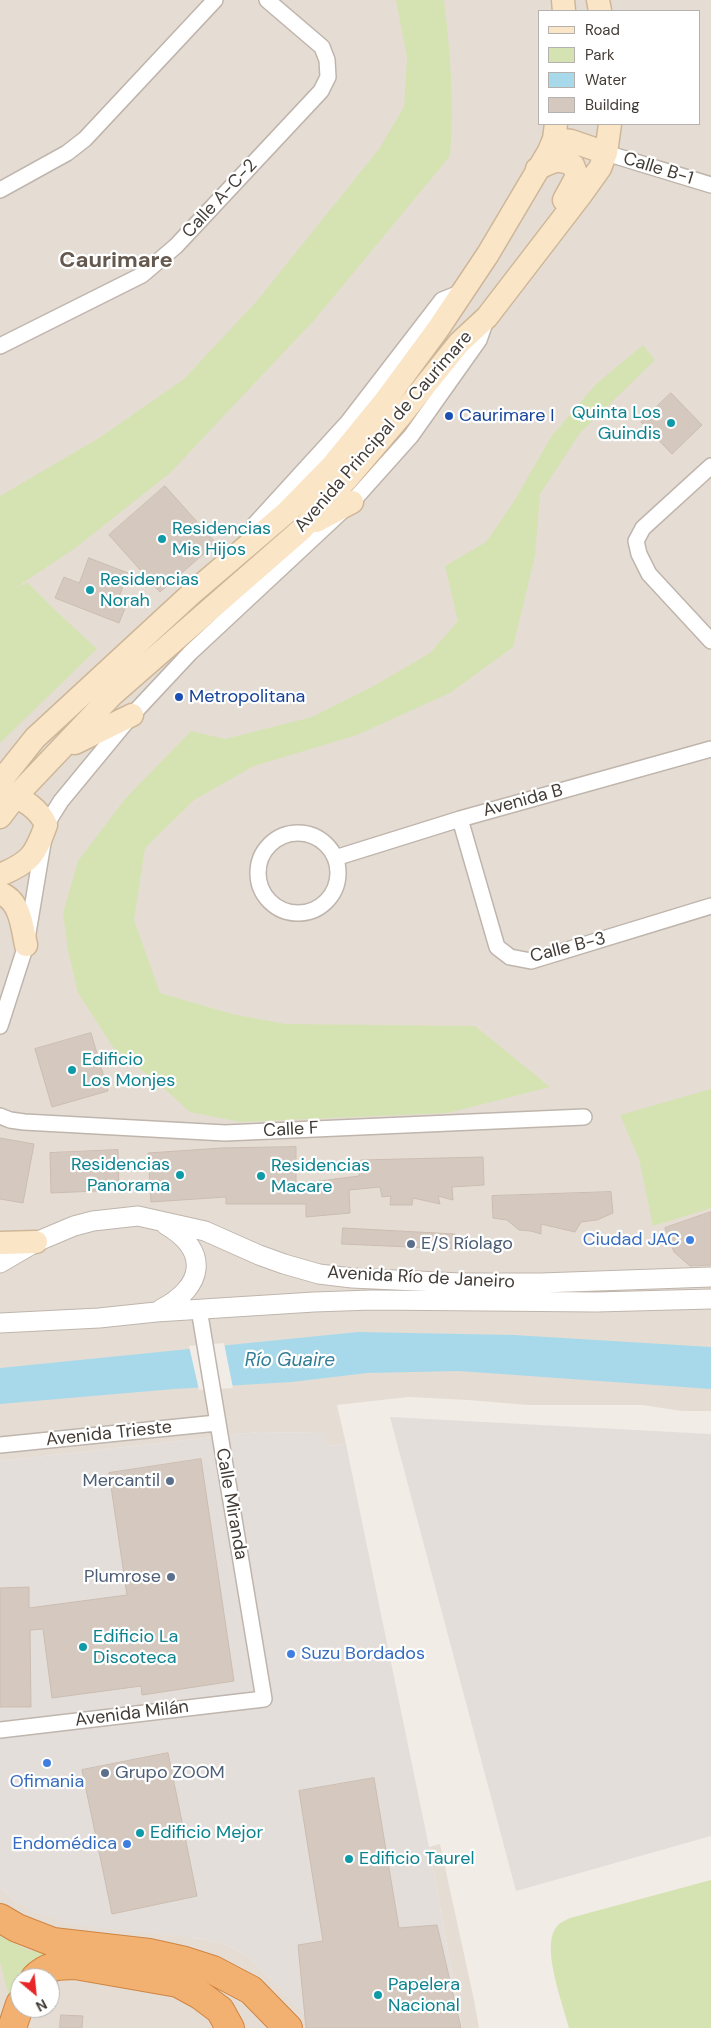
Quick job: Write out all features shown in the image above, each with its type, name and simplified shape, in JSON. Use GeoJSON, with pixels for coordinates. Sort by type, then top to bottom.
{"type":"FeatureCollection","features":[{"type":"Feature","properties":{"kind":"highway"},"geometry":{"type":"LineString","coordinates":[[0,1918],[17,1928],[53,1942],[149,1953],[186,1961],[213,1970],[251,1990],[288,2028]]}},
{"type":"Feature","properties":{"kind":"highway"},"geometry":{"type":"LineString","coordinates":[[48,1968],[60,1965],[75,1965],[178,1983],[200,1995],[220,2010],[230,2028]]}},
{"type":"Feature","properties":{"kind":"main road","name":"Avenida Principal de Caurimare"},"geometry":{"type":"LineString","coordinates":[[4,787],[53,756],[113,694],[302,529],[403,413],[459,343],[487,317],[580,196],[600,168],[606,153],[610,125]]}},
{"type":"Feature","properties":{"kind":"main road","name":"Avenida Principal de Caurimare"},"geometry":{"type":"LineString","coordinates":[[0,817],[4,787],[35,738],[191,594],[252,544],[287,512],[332,466],[385,401],[438,329],[488,254],[549,151],[563,132]]}},
{"type":"Feature","properties":{"kind":"main road"},"geometry":{"type":"LineString","coordinates":[[563,132],[606,153]]}},
{"type":"Feature","properties":{"kind":"main road"},"geometry":{"type":"LineString","coordinates":[[537,251],[542,231],[559,208],[577,176],[573,165],[560,160],[552,161],[538,169]]}},
{"type":"Feature","properties":{"kind":"main road"},"geometry":{"type":"LineString","coordinates":[[302,529],[352,502]]}},
{"type":"Feature","properties":{"kind":"main road"},"geometry":{"type":"LineString","coordinates":[[0,875],[27,862],[37,846],[46,825],[38,811],[4,787],[12,777],[167,634],[185,630]]}},
{"type":"Feature","properties":{"kind":"main road"},"geometry":{"type":"LineString","coordinates":[[53,756],[96,731],[132,715]]}},
{"type":"Feature","properties":{"kind":"main road"},"geometry":{"type":"LineString","coordinates":[[0,894],[11,900],[17,909],[22,922],[26,946]]}},
{"type":"Feature","properties":{"kind":"main road"},"geometry":{"type":"LineString","coordinates":[[0,1243],[36,1242]]}},
{"type":"Feature","properties":{"kind":"main road"},"geometry":{"type":"LineString","coordinates":[[0,2015],[3,2028]]}},
{"type":"Feature","properties":{"kind":"street"},"geometry":{"type":"LineString","coordinates":[[0,190],[67,153],[85,139],[215,0]]}},
{"type":"Feature","properties":{"kind":"street","name":"Calle A-C-2"},"geometry":{"type":"LineString","coordinates":[[0,346],[142,274],[159,262],[321,91],[328,77],[327,60],[322,47],[267,0]]}},
{"type":"Feature","properties":{"kind":"street","name":"Calle B-1"},"geometry":{"type":"LineString","coordinates":[[606,153],[711,185]]}},
{"type":"Feature","properties":{"kind":"street","name":"Avenida Principal de Caurimare"},"geometry":{"type":"LineString","coordinates":[[46,825],[61,800],[79,777],[132,715],[190,653],[352,502],[411,436],[479,340],[487,317]]}},
{"type":"Feature","properties":{"kind":"street"},"geometry":{"type":"LineString","coordinates":[[711,466],[643,528],[636,541],[639,554],[649,574],[711,641]]}},
{"type":"Feature","properties":{"kind":"street","name":"Avenida B"},"geometry":{"type":"LineString","coordinates":[[336,858],[460,818],[711,749]]}},
{"type":"Feature","properties":{"kind":"street","name":"Calle B-3"},"geometry":{"type":"LineString","coordinates":[[460,818],[497,947],[510,957],[531,961],[711,906]]}},
{"type":"Feature","properties":{"kind":"street"},"geometry":{"type":"LineString","coordinates":[[0,1026],[26,946],[46,825]]}},
{"type":"Feature","properties":{"kind":"street"},"geometry":{"type":"LineString","coordinates":[[302,832],[316,836],[328,845],[336,858],[338,876],[336,888],[332,895],[316,909],[302,913],[289,912],[276,907],[262,892],[257,877],[260,858],[265,849],[277,838],[290,833],[302,832]]}},
{"type":"Feature","properties":{"kind":"street","name":"Calle F"},"geometry":{"type":"LineString","coordinates":[[0,1116],[24,1122],[225,1133],[584,1117]]}},
{"type":"Feature","properties":{"kind":"street","name":"Avenida Río de Janeiro"},"geometry":{"type":"LineString","coordinates":[[0,1263],[54,1234],[94,1221],[138,1216],[205,1231],[258,1255],[284,1264],[319,1274],[352,1278],[461,1283],[541,1283],[711,1277]]}},
{"type":"Feature","properties":{"kind":"street"},"geometry":{"type":"LineString","coordinates":[[156,1219],[174,1230],[184,1239],[195,1256],[199,1309]]}},
{"type":"Feature","properties":{"kind":"street"},"geometry":{"type":"LineString","coordinates":[[156,1312],[183,1296],[194,1279],[197,1264]]}},
{"type":"Feature","properties":{"kind":"street","name":"Avenida Río de Janeiro"},"geometry":{"type":"LineString","coordinates":[[0,1323],[99,1318],[199,1309],[372,1300],[596,1302],[711,1299]]}},
{"type":"Feature","properties":{"kind":"street","name":"Calle Miranda"},"geometry":{"type":"LineString","coordinates":[[199,1309],[264,1699]]}},
{"type":"Feature","properties":{"kind":"street","name":"Avenida Trieste"},"geometry":{"type":"LineString","coordinates":[[0,1446],[217,1420]]}},
{"type":"Feature","properties":{"kind":"street","name":"Avenida Milán"},"geometry":{"type":"LineString","coordinates":[[0,1730],[264,1699]]}},
{"type":"Feature","properties":{"kind":"shaded area"},"geometry":{"type":"Polygon","coordinates":[[[0,0],[711,0],[711,1411],[682,1411],[642,1405],[528,1405],[408,1397],[337,1405],[346,1444],[326,1446],[324,1433],[258,1432],[0,1461],[0,0]]]}},
{"type":"Feature","properties":{"kind":"shaded area"},"geometry":{"type":"Polygon","coordinates":[[[390,1417],[711,1434],[711,1836],[516,1891],[390,1417]]]}},
{"type":"Feature","properties":{"kind":"shaded area"},"geometry":{"type":"Polygon","coordinates":[[[258,1432],[325,1433],[326,1446],[346,1444],[429,1847],[462,2028],[318,2028],[249,1957],[237,1950],[220,1943],[197,1938],[74,1925],[32,1911],[14,1900],[0,1887],[0,1461],[258,1432]]]}},
{"type":"Feature","properties":{"kind":"shaded area"},"geometry":{"type":"Polygon","coordinates":[[[440,1844],[479,2028],[462,2028],[429,1847],[440,1844]]]}},
{"type":"Feature","properties":{"kind":"shaded area"},"geometry":{"type":"Polygon","coordinates":[[[0,1887],[14,1900],[220,1943],[237,1950],[249,1957],[318,2028],[0,2028],[0,1887]]]}},
{"type":"Feature","properties":{"kind":"green space"},"geometry":{"type":"Polygon","coordinates":[[[396,0],[444,0],[452,97],[450,156],[316,318],[170,473],[74,549],[12,590],[27,582],[97,649],[0,743],[0,496],[99,438],[184,379],[256,302],[379,149],[404,107],[407,58],[396,0]]]}},
{"type":"Feature","properties":{"kind":"green space"},"geometry":{"type":"Polygon","coordinates":[[[643,345],[655,360],[580,433],[540,494],[535,556],[513,647],[450,693],[357,735],[254,766],[194,800],[145,848],[134,920],[160,993],[232,1014],[285,1024],[475,1026],[550,1087],[448,1113],[240,1122],[190,1112],[157,1082],[115,1050],[78,993],[68,950],[63,913],[78,861],[125,799],[191,731],[225,739],[312,717],[370,688],[430,653],[458,621],[445,566],[486,542],[513,503],[551,437],[596,384],[643,345]]]}},
{"type":"Feature","properties":{"kind":"green space"},"geometry":{"type":"Polygon","coordinates":[[[711,1089],[711,1208],[653,1226],[639,1159],[620,1115],[711,1089]]]}},
{"type":"Feature","properties":{"kind":"green space"},"geometry":{"type":"Polygon","coordinates":[[[711,1880],[711,2028],[569,2028],[552,1963],[552,1938],[558,1925],[570,1918],[711,1880]]]}},
{"type":"Feature","properties":{"kind":"green space"},"geometry":{"type":"Polygon","coordinates":[[[0,1936],[28,1950],[73,1959],[53,1968],[10,1968],[10,2001],[0,1962],[0,1936]]]}},
{"type":"Feature","properties":{"kind":"water","name":"Río Guaire"},"geometry":{"type":"Polygon","coordinates":[[[358,1332],[514,1335],[711,1347],[711,1389],[459,1371],[367,1373],[292,1382],[174,1389],[0,1404],[0,1368],[358,1332]]]}},
{"type":"Feature","properties":{"kind":"pier"},"geometry":{"type":"Polygon","coordinates":[[[224,1343],[233,1388],[199,1390],[189,1346],[224,1343]]]}},
{"type":"Feature","properties":{"kind":"building","name":"Quinta Los Guindis"},"geometry":{"type":"Polygon","coordinates":[[[671,393],[702,425],[672,454],[641,422],[671,393]]]}},
{"type":"Feature","properties":{"kind":"building","name":"Residencias Mis Hijos"},"geometry":{"type":"Polygon","coordinates":[[[165,486],[216,543],[160,592],[109,535],[165,486]]]}},
{"type":"Feature","properties":{"kind":"building","name":"Residencias Norah"},"geometry":{"type":"Polygon","coordinates":[[[89,558],[128,573],[119,597],[128,601],[119,623],[55,598],[64,577],[79,583],[89,558]]]}},
{"type":"Feature","properties":{"kind":"building","name":"Edificio Los Monjes"},"geometry":{"type":"Polygon","coordinates":[[[91,1033],[108,1091],[52,1107],[35,1049],[91,1033]]]}},
{"type":"Feature","properties":{"kind":"building"},"geometry":{"type":"Polygon","coordinates":[[[0,1138],[34,1144],[23,1203],[0,1199],[0,1138]]]}},
{"type":"Feature","properties":{"kind":"building"},"geometry":{"type":"Polygon","coordinates":[[[296,1147],[296,1184],[359,1176],[361,1160],[483,1157],[484,1185],[452,1187],[453,1200],[438,1196],[440,1204],[413,1198],[412,1205],[390,1205],[391,1196],[382,1197],[380,1187],[349,1190],[350,1213],[306,1217],[306,1204],[226,1204],[226,1197],[151,1202],[148,1153],[222,1148],[296,1147]]]}},
{"type":"Feature","properties":{"kind":"building"},"geometry":{"type":"Polygon","coordinates":[[[118,1150],[119,1190],[51,1193],[50,1153],[118,1150]]]}},
{"type":"Feature","properties":{"kind":"building"},"geometry":{"type":"Polygon","coordinates":[[[611,1192],[613,1213],[597,1220],[581,1222],[575,1232],[541,1224],[541,1234],[519,1230],[507,1220],[493,1218],[492,1196],[611,1192]]]}},
{"type":"Feature","properties":{"kind":"building","name":"Ciudad JAC"},"geometry":{"type":"Polygon","coordinates":[[[711,1212],[711,1265],[690,1266],[674,1252],[665,1228],[711,1212]]]}},
{"type":"Feature","properties":{"kind":"building"},"geometry":{"type":"Polygon","coordinates":[[[343,1228],[455,1234],[454,1249],[342,1244],[343,1228]]]}},
{"type":"Feature","properties":{"kind":"building","name":"Plumrose"},"geometry":{"type":"Polygon","coordinates":[[[201,1459],[234,1681],[142,1695],[141,1686],[52,1698],[43,1629],[30,1630],[31,1707],[0,1707],[0,1588],[29,1587],[29,1608],[127,1595],[109,1473],[201,1459]]]}},
{"type":"Feature","properties":{"kind":"building","name":"Edificio Mejor"},"geometry":{"type":"Polygon","coordinates":[[[168,1753],[197,1896],[112,1914],[82,1770],[168,1753]]]}},
{"type":"Feature","properties":{"kind":"building"},"geometry":{"type":"Polygon","coordinates":[[[374,1778],[399,1928],[437,1925],[461,2028],[306,2028],[298,1945],[323,1941],[299,1791],[374,1778]]]}},
{"type":"Feature","properties":{"kind":"building"},"geometry":{"type":"Polygon","coordinates":[[[61,2015],[83,2016],[82,2028],[60,2028],[61,2015]]]}},
{"type":"Feature","properties":{"kind":"place","name":"Caurimare I"},"geometry":{"type":"Point","coordinates":[449,416]}},
{"type":"Feature","properties":{"kind":"place","name":"Quinta Los Guindis"},"geometry":{"type":"Point","coordinates":[671,423]}},
{"type":"Feature","properties":{"kind":"place","name":"Residencias Mis Hijos"},"geometry":{"type":"Point","coordinates":[162,539]}},
{"type":"Feature","properties":{"kind":"place","name":"Residencias Norah"},"geometry":{"type":"Point","coordinates":[90,590]}},
{"type":"Feature","properties":{"kind":"place","name":"Metropolitana"},"geometry":{"type":"Point","coordinates":[179,697]}},
{"type":"Feature","properties":{"kind":"place","name":"Edificio Los Monjes"},"geometry":{"type":"Point","coordinates":[72,1070]}},
{"type":"Feature","properties":{"kind":"place","name":"Residencias Panorama"},"geometry":{"type":"Point","coordinates":[180,1175]}},
{"type":"Feature","properties":{"kind":"place","name":"Residencias Macare"},"geometry":{"type":"Point","coordinates":[261,1176]}},
{"type":"Feature","properties":{"kind":"place","name":"Ciudad JAC"},"geometry":{"type":"Point","coordinates":[690,1240]}},
{"type":"Feature","properties":{"kind":"place","name":"E/S Ríolago"},"geometry":{"type":"Point","coordinates":[411,1244]}},
{"type":"Feature","properties":{"kind":"place","name":"Mercantil"},"geometry":{"type":"Point","coordinates":[170,1481]}},
{"type":"Feature","properties":{"kind":"place","name":"Plumrose"},"geometry":{"type":"Point","coordinates":[171,1577]}},
{"type":"Feature","properties":{"kind":"place","name":"Edificio La Discoteca"},"geometry":{"type":"Point","coordinates":[83,1647]}},
{"type":"Feature","properties":{"kind":"place","name":"Suzu Bordados"},"geometry":{"type":"Point","coordinates":[291,1654]}},
{"type":"Feature","properties":{"kind":"place","name":"Ofimania"},"geometry":{"type":"Point","coordinates":[47,1763]}},
{"type":"Feature","properties":{"kind":"place","name":"Grupo ZOOM"},"geometry":{"type":"Point","coordinates":[105,1773]}},
{"type":"Feature","properties":{"kind":"place","name":"Edificio Mejor"},"geometry":{"type":"Point","coordinates":[140,1833]}},
{"type":"Feature","properties":{"kind":"place","name":"Endomédica"},"geometry":{"type":"Point","coordinates":[127,1844]}},
{"type":"Feature","properties":{"kind":"place","name":"Edificio Taurel"},"geometry":{"type":"Point","coordinates":[349,1859]}},
{"type":"Feature","properties":{"kind":"place","name":"Papelera Nacional"},"geometry":{"type":"Point","coordinates":[378,1995]}},
{"type":"Feature","properties":{"kind":"district","name":"Caurimare"},"geometry":{"type":"Point","coordinates":[116,261]}}]}
